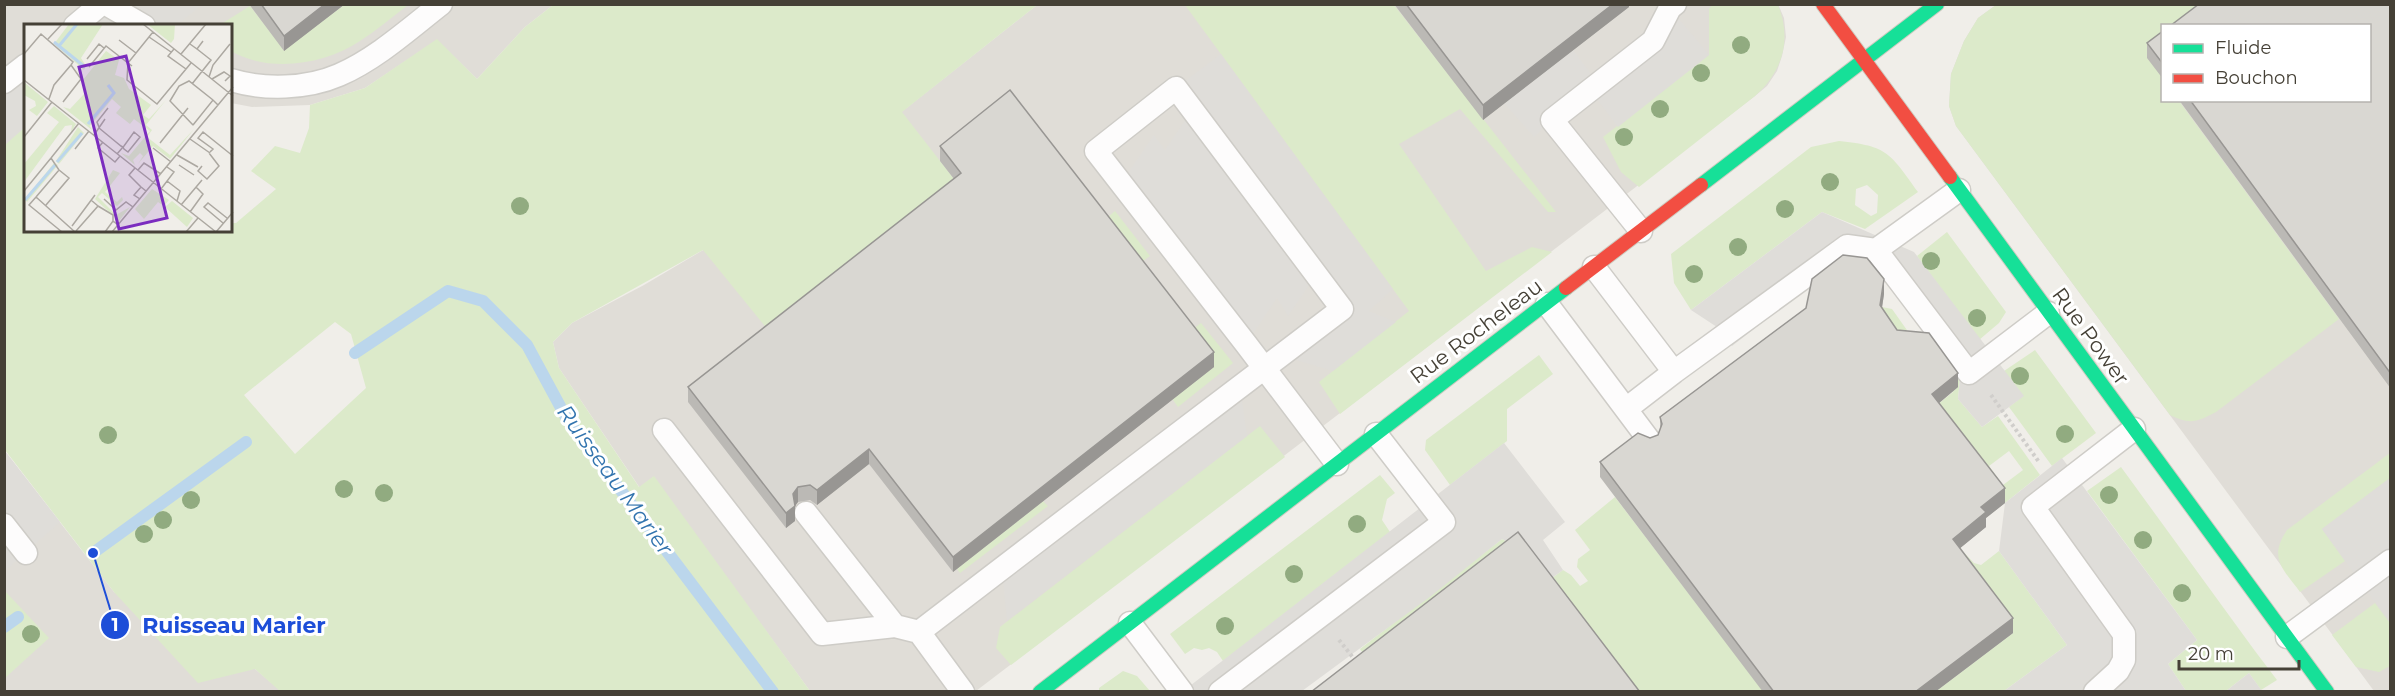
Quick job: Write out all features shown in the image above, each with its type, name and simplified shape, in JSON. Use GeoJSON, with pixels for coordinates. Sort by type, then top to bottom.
{"type":"FeatureCollection","features":[{"type":"Feature","properties":{"kind":"street","name":"Rue Power"},"geometry":{"type":"LineString","coordinates":[[1823,4],[2327,692]]}},
{"type":"Feature","properties":{"kind":"street","name":"Rue Rocheleau"},"geometry":{"type":"LineString","coordinates":[[1040,692],[1938,4]]}},
{"type":"Feature","properties":{"kind":"lane"},"geometry":{"type":"LineString","coordinates":[[77,24],[101,4]]}},
{"type":"Feature","properties":{"kind":"lane"},"geometry":{"type":"LineString","coordinates":[[106,4],[141,24]]}},
{"type":"Feature","properties":{"kind":"lane"},"geometry":{"type":"LineString","coordinates":[[232,80],[262,86],[287,86],[316,82],[340,75],[384,47],[441,4]]}},
{"type":"Feature","properties":{"kind":"lane"},"geometry":{"type":"LineString","coordinates":[[1641,231],[1552,120],[1653,40],[1670,8],[1675,4]]}},
{"type":"Feature","properties":{"kind":"lane"},"geometry":{"type":"LineString","coordinates":[[4,82],[24,67]]}},
{"type":"Feature","properties":{"kind":"lane"},"geometry":{"type":"LineString","coordinates":[[919,632],[1264,368],[1342,309],[1176,88],[1096,151],[1264,368],[1338,464]]}},
{"type":"Feature","properties":{"kind":"lane"},"geometry":{"type":"LineString","coordinates":[[1626,409],[1847,246],[1876,250],[1959,190]]}},
{"type":"Feature","properties":{"kind":"lane"},"geometry":{"type":"LineString","coordinates":[[1876,250],[1969,373],[2049,313]]}},
{"type":"Feature","properties":{"kind":"lane"},"geometry":{"type":"LineString","coordinates":[[1594,267],[1674,372]]}},
{"type":"Feature","properties":{"kind":"lane"},"geometry":{"type":"LineString","coordinates":[[1547,304],[1649,440]]}},
{"type":"Feature","properties":{"kind":"lane"},"geometry":{"type":"LineString","coordinates":[[2095,692],[2113,677],[2124,660],[2124,634],[2033,507],[2134,429]]}},
{"type":"Feature","properties":{"kind":"lane"},"geometry":{"type":"LineString","coordinates":[[664,430],[822,634],[895,626],[919,632],[963,692]]}},
{"type":"Feature","properties":{"kind":"lane"},"geometry":{"type":"LineString","coordinates":[[1220,692],[1444,522],[1376,434]]}},
{"type":"Feature","properties":{"kind":"lane"},"geometry":{"type":"LineString","coordinates":[[806,513],[895,626]]}},
{"type":"Feature","properties":{"kind":"lane"},"geometry":{"type":"LineString","coordinates":[[4,525],[26,553]]}},
{"type":"Feature","properties":{"kind":"lane"},"geometry":{"type":"LineString","coordinates":[[2287,638],[2391,561]]}},
{"type":"Feature","properties":{"kind":"lane"},"geometry":{"type":"LineString","coordinates":[[1130,623],[1182,692]]}},
{"type":"Feature","properties":{"kind":"path"},"geometry":{"type":"LineString","coordinates":[[2003,412],[2045,471]]}},
{"type":"Feature","properties":{"kind":"shaded area"},"geometry":{"type":"Polygon","coordinates":[[[1778,4],[1784,18],[1786,37],[1777,71],[1767,86],[976,691],[810,691],[653,477],[640,488],[559,368],[553,342],[572,323],[644,285],[759,217],[871,136],[1037,5],[1778,4]]]}},
{"type":"Feature","properties":{"kind":"shaded area"},"geometry":{"type":"Polygon","coordinates":[[[5,5],[553,5],[525,27],[477,79],[437,40],[365,88],[310,105],[252,107],[232,103],[232,24],[24,24],[24,128],[5,145],[5,5]]]}},
{"type":"Feature","properties":{"kind":"shaded area"},"geometry":{"type":"Polygon","coordinates":[[[101,5],[202,5],[178,24],[77,24],[101,5]]]}},
{"type":"Feature","properties":{"kind":"shaded area"},"geometry":{"type":"Polygon","coordinates":[[[1996,5],[2390,5],[2390,691],[2374,691],[1956,126],[1949,106],[1951,74],[1964,41],[1978,18],[1996,5]]]}},
{"type":"Feature","properties":{"kind":"shaded area"},"geometry":{"type":"Polygon","coordinates":[[[1670,8],[1709,55],[1618,127],[1590,90],[1534,137],[1504,103],[1573,50],[1598,83],[1670,8]]]}},
{"type":"Feature","properties":{"kind":"shaded area"},"geometry":{"type":"Polygon","coordinates":[[[1221,54],[1393,289],[1369,311],[1396,322],[1333,371],[1296,360],[1289,349],[1342,309],[1316,275],[1288,316],[1277,298],[1246,344],[1121,183],[1154,135],[1165,150],[1192,110],[1176,88],[1221,54]]]}},
{"type":"Feature","properties":{"kind":"shaded area"},"geometry":{"type":"Polygon","coordinates":[[[24,66],[24,128],[5,145],[5,82],[24,66]]]}},
{"type":"Feature","properties":{"kind":"shaded area"},"geometry":{"type":"Polygon","coordinates":[[[1822,212],[1914,252],[2024,396],[1982,427],[1958,399],[1960,379],[1874,266],[1841,262],[1732,346],[1720,329],[1691,310],[1822,212]]]}},
{"type":"Feature","properties":{"kind":"shaded area"},"geometry":{"type":"Polygon","coordinates":[[[1240,386],[1247,436],[1007,621],[1002,568],[1240,386]]]}},
{"type":"Feature","properties":{"kind":"shaded area"},"geometry":{"type":"Polygon","coordinates":[[[1504,443],[1565,522],[1543,540],[1563,570],[1545,583],[1518,547],[1502,539],[1431,596],[1302,691],[1182,692],[1504,443]]]}},
{"type":"Feature","properties":{"kind":"shaded area"},"geometry":{"type":"Polygon","coordinates":[[[4,450],[114,592],[255,669],[281,691],[5,691],[4,450]]]}},
{"type":"Feature","properties":{"kind":"shaded area"},"geometry":{"type":"Polygon","coordinates":[[[4,450],[60,522],[5,571],[4,571],[4,450]]]}},
{"type":"Feature","properties":{"kind":"shaded area"},"geometry":{"type":"Polygon","coordinates":[[[2062,458],[2197,640],[2168,664],[2186,691],[2004,691],[2067,645],[1999,551],[2005,503],[2062,458]]]}},
{"type":"Feature","properties":{"kind":"shaded area"},"geometry":{"type":"Polygon","coordinates":[[[2390,478],[2390,623],[2322,529],[2390,478]]]}},
{"type":"Feature","properties":{"kind":"shaded area"},"geometry":{"type":"Polygon","coordinates":[[[2249,673],[2262,691],[2226,691],[2249,673]]]}},
{"type":"Feature","properties":{"kind":"green space"},"geometry":{"type":"Polygon","coordinates":[[[344,5],[408,5],[346,49],[314,61],[296,63],[262,62],[232,51],[232,24],[221,24],[250,6],[284,50],[344,5]]]}},
{"type":"Feature","properties":{"kind":"green space"},"geometry":{"type":"Polygon","coordinates":[[[553,5],[1037,5],[902,112],[961,188],[773,336],[703,250],[572,323],[553,342],[559,368],[639,487],[654,476],[810,691],[281,692],[255,669],[198,683],[114,592],[5,450],[4,145],[24,128],[24,232],[232,232],[232,223],[236,223],[276,189],[251,171],[275,146],[300,153],[309,128],[310,105],[365,88],[437,39],[477,79],[525,27],[553,5]],[[335,322],[244,395],[295,454],[366,388],[351,334],[335,322]]]}},
{"type":"Feature","properties":{"kind":"green space"},"geometry":{"type":"Polygon","coordinates":[[[1185,5],[1394,5],[1556,212],[1548,212],[1460,109],[1399,144],[1486,271],[1532,247],[1552,252],[1340,414],[1319,382],[1409,311],[1185,5]]]}},
{"type":"Feature","properties":{"kind":"green space"},"geometry":{"type":"Polygon","coordinates":[[[1712,5],[1778,5],[1784,30],[1784,42],[1778,65],[1765,86],[1755,96],[1639,187],[1621,172],[1603,137],[1709,55],[1709,9],[1712,5]]]}},
{"type":"Feature","properties":{"kind":"green space"},"geometry":{"type":"Polygon","coordinates":[[[1996,5],[2219,5],[2191,24],[2161,24],[2161,102],[2180,102],[2339,319],[2216,412],[2193,421],[2170,415],[1956,126],[1949,106],[1951,74],[1964,41],[1978,18],[1996,5]]]}},
{"type":"Feature","properties":{"kind":"green space"},"geometry":{"type":"Polygon","coordinates":[[[1839,141],[1878,149],[1894,160],[1918,192],[1865,229],[1822,212],[1691,310],[1674,283],[1671,254],[1811,147],[1839,141]],[[1867,185],[1856,189],[1855,205],[1871,216],[1877,213],[1878,195],[1867,185]]]}},
{"type":"Feature","properties":{"kind":"green space"},"geometry":{"type":"Polygon","coordinates":[[[1115,211],[1150,256],[1136,266],[1102,222],[1115,211]]]}},
{"type":"Feature","properties":{"kind":"green space"},"geometry":{"type":"Polygon","coordinates":[[[1947,232],[2006,312],[1999,323],[1979,340],[1917,256],[1947,232]]]}},
{"type":"Feature","properties":{"kind":"green space"},"geometry":{"type":"Polygon","coordinates":[[[1882,307],[1892,309],[1914,340],[1935,345],[1960,379],[1958,399],[1982,427],[1998,416],[2040,475],[2005,503],[1932,409],[1953,392],[1917,347],[1880,320],[1882,307]],[[2009,451],[1989,466],[2003,485],[2023,470],[2009,451]]]}},
{"type":"Feature","properties":{"kind":"green space"},"geometry":{"type":"Polygon","coordinates":[[[1201,323],[1233,363],[1178,407],[1173,400],[1188,333],[1201,323]]]}},
{"type":"Feature","properties":{"kind":"green space"},"geometry":{"type":"Polygon","coordinates":[[[2035,350],[2096,433],[2052,466],[2009,407],[2023,396],[2004,371],[2035,350]]]}},
{"type":"Feature","properties":{"kind":"green space"},"geometry":{"type":"Polygon","coordinates":[[[1539,355],[1553,374],[1507,409],[1507,441],[1450,485],[1425,450],[1426,440],[1539,355]]]}},
{"type":"Feature","properties":{"kind":"green space"},"geometry":{"type":"Polygon","coordinates":[[[1260,426],[1285,457],[1011,665],[996,648],[1000,627],[1260,426]]]}},
{"type":"Feature","properties":{"kind":"green space"},"geometry":{"type":"Polygon","coordinates":[[[2390,453],[2390,478],[2322,529],[2345,561],[2300,592],[2283,570],[2278,556],[2281,540],[2287,530],[2390,453]]]}},
{"type":"Feature","properties":{"kind":"green space"},"geometry":{"type":"Polygon","coordinates":[[[2121,467],[2277,680],[2261,690],[2249,673],[2226,691],[2186,691],[2168,664],[2197,640],[2087,491],[2121,467]]]}},
{"type":"Feature","properties":{"kind":"green space"},"geometry":{"type":"Polygon","coordinates":[[[1380,475],[1395,493],[1387,499],[1382,520],[1390,532],[1223,661],[1217,652],[1209,648],[1202,650],[1194,648],[1185,654],[1170,634],[1380,475]]]}},
{"type":"Feature","properties":{"kind":"green space"},"geometry":{"type":"Polygon","coordinates":[[[1615,497],[1763,691],[1628,691],[1545,583],[1563,570],[1571,575],[1580,586],[1588,581],[1577,567],[1578,559],[1590,550],[1575,530],[1615,497]]]}},
{"type":"Feature","properties":{"kind":"green space"},"geometry":{"type":"Polygon","coordinates":[[[1043,501],[1048,506],[960,573],[957,569],[1043,501]]]}},
{"type":"Feature","properties":{"kind":"green space"},"geometry":{"type":"Polygon","coordinates":[[[1502,539],[1518,547],[1369,662],[1360,649],[1502,539]]]}},
{"type":"Feature","properties":{"kind":"green space"},"geometry":{"type":"Polygon","coordinates":[[[1954,542],[1974,563],[1981,565],[1999,551],[2067,645],[2004,691],[1935,692],[2013,633],[1954,542]]]}},
{"type":"Feature","properties":{"kind":"green space"},"geometry":{"type":"Polygon","coordinates":[[[4,590],[49,638],[5,678],[4,678],[4,590]]]}},
{"type":"Feature","properties":{"kind":"green space"},"geometry":{"type":"Polygon","coordinates":[[[2375,603],[2390,623],[2390,666],[2379,672],[2356,667],[2332,635],[2375,603]]]}},
{"type":"Feature","properties":{"kind":"green space"},"geometry":{"type":"Polygon","coordinates":[[[1123,671],[1137,676],[1150,691],[1099,691],[1099,688],[1123,671]]]}},
{"type":"Feature","properties":{"kind":"building"},"geometry":{"type":"Polygon","coordinates":[[[261,4],[325,4],[284,36],[261,4]]]}},
{"type":"Feature","properties":{"kind":"building"},"geometry":{"type":"Polygon","coordinates":[[[1406,4],[1613,4],[1483,105],[1406,4]]]}},
{"type":"Feature","properties":{"kind":"building"},"geometry":{"type":"Polygon","coordinates":[[[2199,4],[2391,4],[2391,374],[2191,102],[2371,102],[2371,24],[2173,24],[2199,4]]]}},
{"type":"Feature","properties":{"kind":"building"},"geometry":{"type":"Polygon","coordinates":[[[2161,32],[2161,61],[2147,43],[2161,32]]]}},
{"type":"Feature","properties":{"kind":"building"},"geometry":{"type":"Polygon","coordinates":[[[1010,90],[1214,352],[953,557],[869,449],[817,490],[810,485],[798,487],[793,494],[795,506],[786,513],[688,387],[961,173],[940,146],[1010,90]]]}},
{"type":"Feature","properties":{"kind":"building"},"geometry":{"type":"Polygon","coordinates":[[[1843,255],[1867,258],[1884,279],[1880,305],[1897,330],[1929,333],[1958,373],[1932,394],[2005,488],[1981,507],[1986,512],[1953,539],[2013,618],[1915,692],[1774,692],[1600,462],[1638,433],[1650,438],[1658,435],[1662,424],[1660,417],[1806,308],[1812,279],[1843,255]]]}},
{"type":"Feature","properties":{"kind":"building"},"geometry":{"type":"Polygon","coordinates":[[[1518,532],[1640,692],[1311,692],[1518,532]]]}},
{"type":"Feature","properties":{"kind":"waterway","name":"Ruisseau Marier"},"geometry":{"type":"LineString","coordinates":[[355,353],[448,291],[483,301],[527,345],[567,419],[773,692]]}},
{"type":"Feature","properties":{"kind":"waterway","name":"Ruisseau Marier"},"geometry":{"type":"LineString","coordinates":[[93,553],[246,442]]}},
{"type":"Feature","properties":{"kind":"waterway","name":"Ruisseau Marier"},"geometry":{"type":"LineString","coordinates":[[4,627],[18,617]]}},
{"type":"Feature","properties":{"kind":"traffic: fast"},"geometry":{"type":"LineString","coordinates":[[1701,185],[1937,4]]}},
{"type":"Feature","properties":{"kind":"traffic: fast"},"geometry":{"type":"LineString","coordinates":[[1950,177],[2327,692]]}},
{"type":"Feature","properties":{"kind":"traffic: fast"},"geometry":{"type":"LineString","coordinates":[[1040,692],[1566,288]]}},
{"type":"Feature","properties":{"kind":"traffic: jam"},"geometry":{"type":"LineString","coordinates":[[1823,4],[1950,177]]}},
{"type":"Feature","properties":{"kind":"traffic: jam"},"geometry":{"type":"LineString","coordinates":[[1566,288],[1701,185]]}},
{"type":"Feature","properties":{"kind":"place","name":"Ruisseau Marier"},"geometry":{"type":"Point","coordinates":[93,553]}}]}
